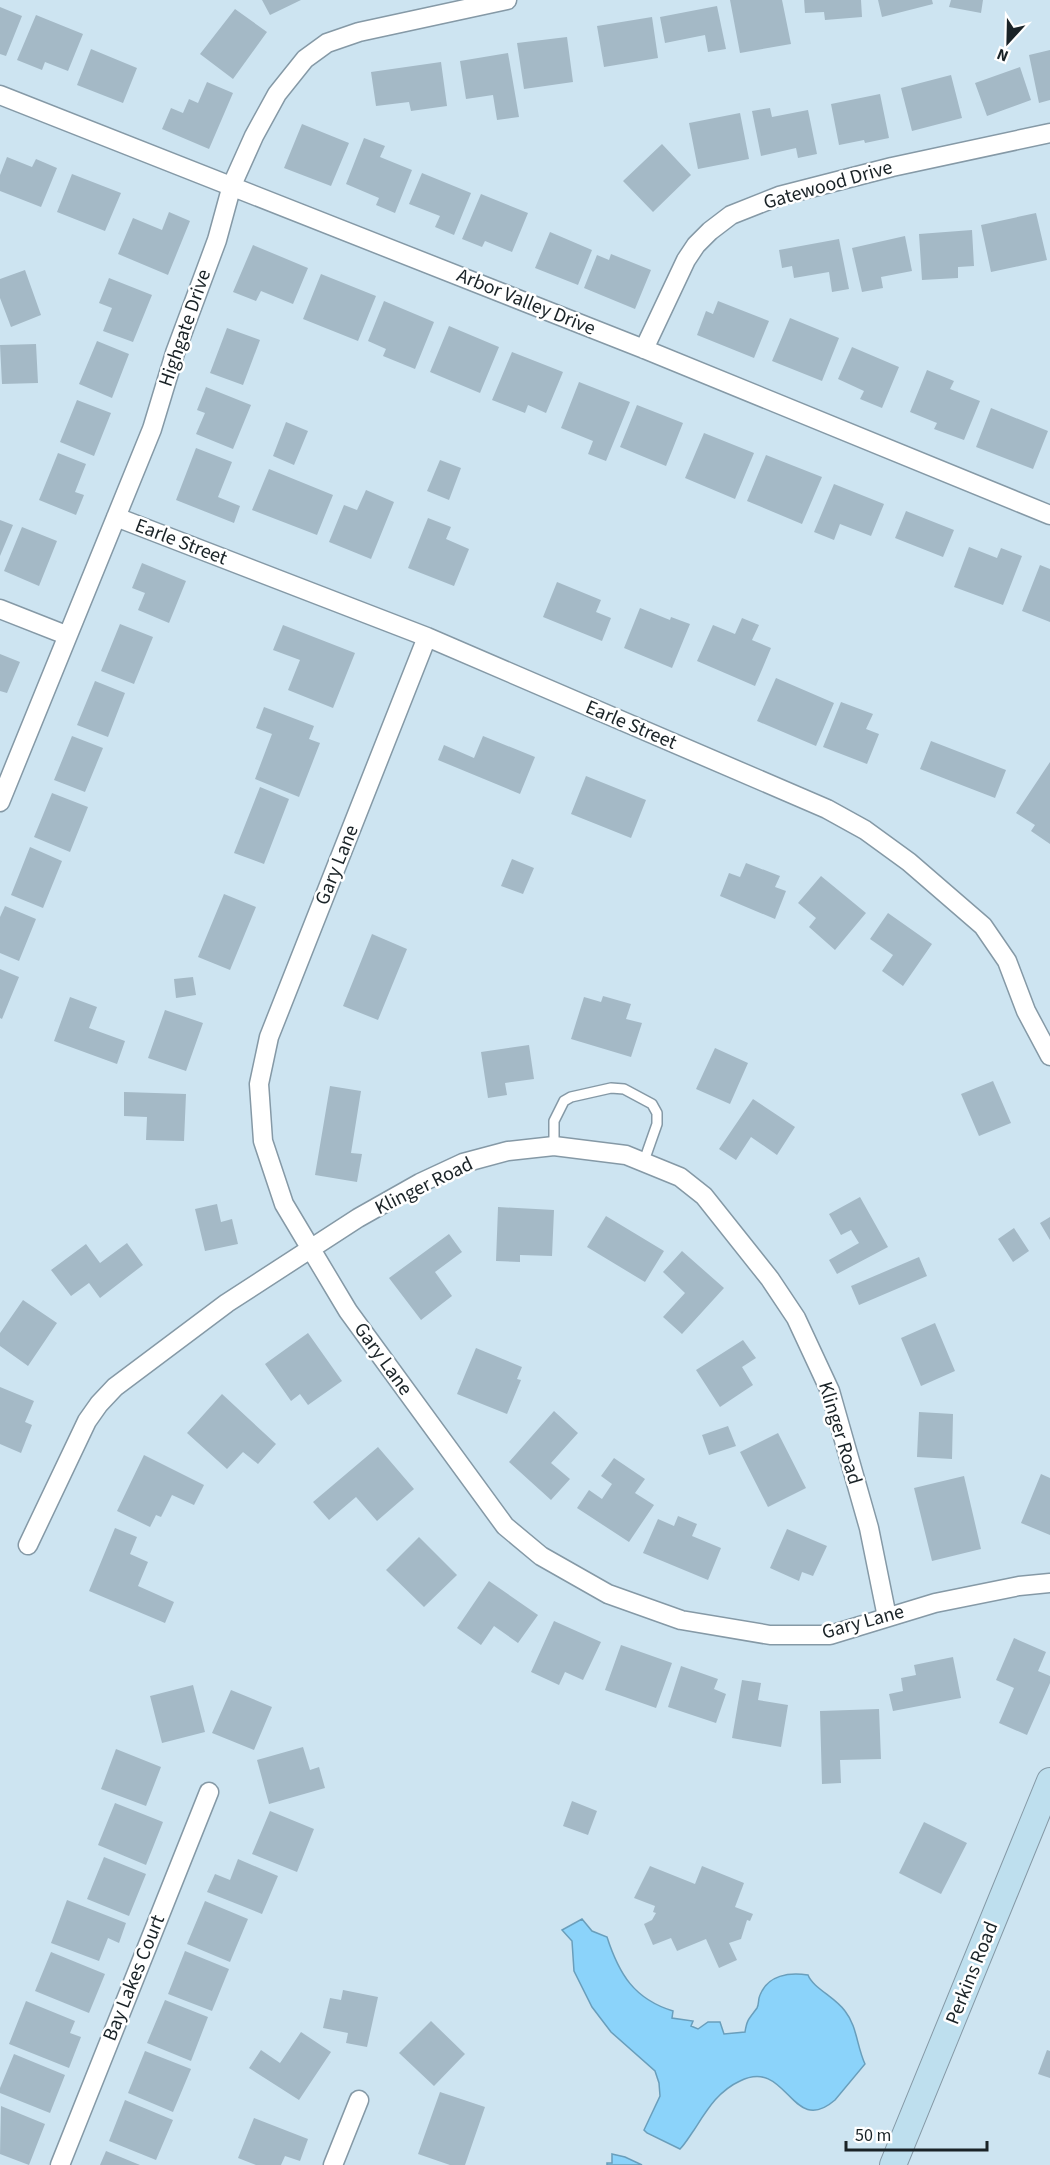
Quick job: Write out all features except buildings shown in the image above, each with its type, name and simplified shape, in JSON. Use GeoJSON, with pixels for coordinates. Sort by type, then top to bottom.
{"type":"FeatureCollection","features":[{"type":"Feature","properties":{"kind":"main road","name":"Perkins Road"},"geometry":{"type":"LineString","coordinates":[[893,2165],[1050,1781]]}},
{"type":"Feature","properties":{"kind":"street","name":"Highgate Drive"},"geometry":{"type":"LineString","coordinates":[[0,802],[66,635],[152,429],[175,353],[217,240],[232,185],[254,136],[277,94],[305,59],[327,43],[359,32],[507,0]]}},
{"type":"Feature","properties":{"kind":"street","name":"Arbor Valley Drive"},"geometry":{"type":"LineString","coordinates":[[0,95],[644,349],[1050,515]]}},
{"type":"Feature","properties":{"kind":"street","name":"Gatewood Drive"},"geometry":{"type":"LineString","coordinates":[[644,349],[686,260],[696,245],[731,215],[779,196],[802,190],[892,167],[1050,133]]}},
{"type":"Feature","properties":{"kind":"street","name":"Earle Street"},"geometry":{"type":"LineString","coordinates":[[116,517],[428,637],[827,809],[865,830],[909,862],[983,926],[1007,961],[1026,1011],[1050,1056]]}},
{"type":"Feature","properties":{"kind":"street"},"geometry":{"type":"LineString","coordinates":[[0,609],[66,635]]}},
{"type":"Feature","properties":{"kind":"street","name":"Gary Lane"},"geometry":{"type":"LineString","coordinates":[[428,637],[269,1037],[259,1084],[263,1141],[284,1204],[348,1311],[505,1526],[541,1556],[608,1594],[681,1620],[770,1635],[830,1635],[935,1603],[1019,1586],[1050,1583]]}},
{"type":"Feature","properties":{"kind":"street","name":"Klinger Road"},"geometry":{"type":"LineString","coordinates":[[28,1545],[87,1421],[99,1404],[115,1388],[227,1303],[358,1218],[420,1183],[463,1163],[508,1151],[554,1146],[626,1155],[680,1177],[704,1196],[770,1279],[796,1318],[830,1391],[869,1528],[887,1617]]}},
{"type":"Feature","properties":{"kind":"street","name":"Bay Lakes Court"},"geometry":{"type":"LineString","coordinates":[[60,2165],[209,1792]]}},
{"type":"Feature","properties":{"kind":"street"},"geometry":{"type":"LineString","coordinates":[[333,2165],[359,2100]]}},
{"type":"Feature","properties":{"kind":"lane"},"geometry":{"type":"LineString","coordinates":[[554,1146],[554,1121],[564,1101],[571,1097],[610,1088],[624,1089],[652,1104],[657,1113],[657,1124],[644,1161]]}},
{"type":"Feature","properties":{"kind":"water"},"geometry":{"type":"Polygon","coordinates":[[[582,1919],[592,1931],[607,1937],[623,1974],[638,1992],[659,2006],[673,2011],[672,2018],[693,2021],[691,2026],[698,2029],[708,2022],[720,2022],[724,2034],[745,2032],[748,2022],[758,2007],[760,1995],[768,1983],[780,1976],[808,1975],[814,1984],[841,2006],[849,2017],[865,2064],[835,2100],[820,2109],[808,2110],[798,2104],[780,2086],[769,2079],[756,2076],[740,2081],[725,2090],[708,2108],[680,2149],[647,2133],[644,2130],[660,2096],[659,2083],[655,2071],[611,2032],[592,2007],[574,1971],[572,1941],[562,1930],[582,1919]]]}},
{"type":"Feature","properties":{"kind":"water"},"geometry":{"type":"Polygon","coordinates":[[[612,2154],[642,2165],[607,2165],[607,2163],[612,2163],[612,2154]]]}}]}
